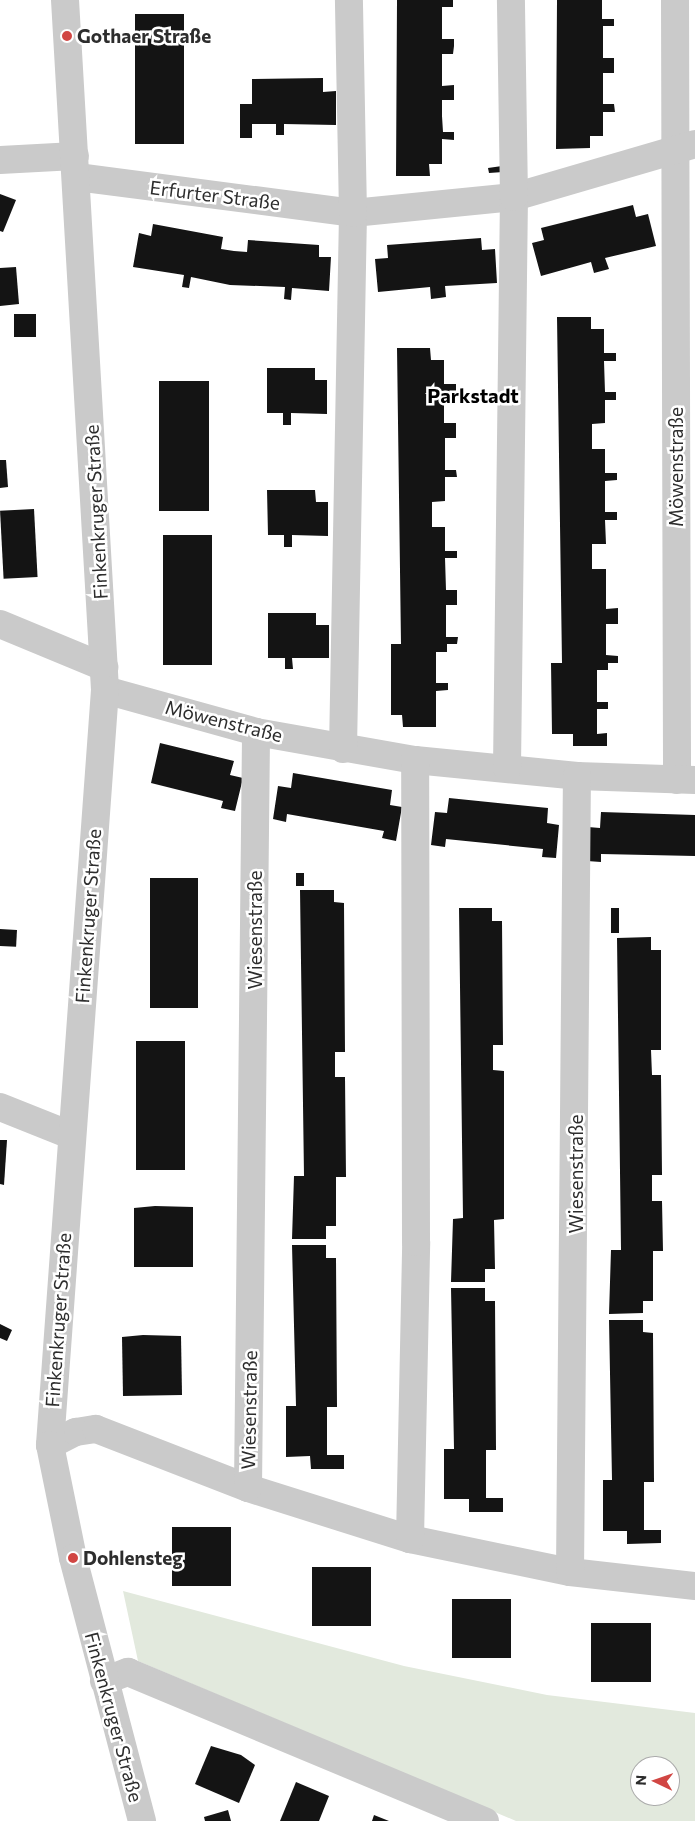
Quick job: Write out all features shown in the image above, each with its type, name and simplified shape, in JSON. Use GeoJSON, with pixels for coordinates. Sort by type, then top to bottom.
{"type":"FeatureCollection","features":[{"type":"Feature","properties":{"kind":"street","name":"Finkenkruger Straße"},"geometry":{"type":"LineString","coordinates":[[65,0],[105,679],[70,1134],[50,1445],[57,1492],[104,1681],[142,1821]]}},
{"type":"Feature","properties":{"kind":"street"},"geometry":{"type":"LineString","coordinates":[[343,749],[353,213],[349,0]]}},
{"type":"Feature","properties":{"kind":"street"},"geometry":{"type":"LineString","coordinates":[[507,768],[514,196],[512,0]]}},
{"type":"Feature","properties":{"kind":"street"},"geometry":{"type":"LineString","coordinates":[[675,0],[684,148]]}},
{"type":"Feature","properties":{"kind":"street","name":"Erfurter Straße"},"geometry":{"type":"LineString","coordinates":[[0,160],[76,167],[353,213],[514,196],[684,148]]}},
{"type":"Feature","properties":{"kind":"street","name":"Möwenstraße"},"geometry":{"type":"LineString","coordinates":[[0,624],[105,679],[256,732],[343,749],[415,760],[577,776],[686,780],[684,148]]}},
{"type":"Feature","properties":{"kind":"street","name":"Wiesenstraße"},"geometry":{"type":"LineString","coordinates":[[248,1488],[256,732]]}},
{"type":"Feature","properties":{"kind":"street"},"geometry":{"type":"LineString","coordinates":[[410,1539],[416,1242],[415,760]]}},
{"type":"Feature","properties":{"kind":"street","name":"Wiesenstraße"},"geometry":{"type":"LineString","coordinates":[[570,1572],[577,776]]}},
{"type":"Feature","properties":{"kind":"street"},"geometry":{"type":"LineString","coordinates":[[0,1106],[70,1134]]}},
{"type":"Feature","properties":{"kind":"street","name":"Wiesenstraße"},"geometry":{"type":"LineString","coordinates":[[50,1445],[76,1432],[96,1429],[248,1488],[410,1539],[570,1572],[695,1586]]}},
{"type":"Feature","properties":{"kind":"street"},"geometry":{"type":"LineString","coordinates":[[104,1681],[128,1672],[485,1821]]}},
{"type":"Feature","properties":{"kind":"shaded area"},"geometry":{"type":"Polygon","coordinates":[[[123,1591],[404,1666],[547,1695],[695,1713],[695,1821],[516,1821],[138,1661],[123,1591]]]}},
{"type":"Feature","properties":{"kind":"building"},"geometry":{"type":"Polygon","coordinates":[[[397,0],[453,0],[453,7],[442,7],[442,39],[454,39],[454,46],[453,54],[442,54],[442,86],[454,85],[454,100],[442,100],[442,116],[443,132],[454,132],[454,140],[442,139],[442,164],[429,164],[430,176],[396,176],[397,0]]]}},
{"type":"Feature","properties":{"kind":"building"},"geometry":{"type":"Polygon","coordinates":[[[557,0],[602,0],[602,19],[614,19],[614,26],[603,26],[603,58],[614,58],[614,73],[603,73],[603,104],[614,104],[615,112],[603,112],[603,136],[590,136],[590,148],[556,149],[557,0]]]}},
{"type":"Feature","properties":{"kind":"building"},"geometry":{"type":"Polygon","coordinates":[[[135,14],[184,14],[184,144],[135,144],[135,14]]]}},
{"type":"Feature","properties":{"kind":"building"},"geometry":{"type":"Polygon","coordinates":[[[323,78],[323,92],[336,91],[336,125],[284,124],[284,135],[276,135],[276,124],[252,124],[252,138],[240,138],[240,104],[252,104],[252,79],[323,78]]]}},
{"type":"Feature","properties":{"kind":"building"},"geometry":{"type":"Polygon","coordinates":[[[502,166],[503,172],[489,173],[488,168],[502,166]]]}},
{"type":"Feature","properties":{"kind":"building"},"geometry":{"type":"Polygon","coordinates":[[[0,194],[16,200],[3,232],[0,231],[0,194]]]}},
{"type":"Feature","properties":{"kind":"building"},"geometry":{"type":"Polygon","coordinates":[[[633,205],[636,217],[648,214],[656,246],[605,258],[609,269],[594,273],[591,262],[541,276],[532,243],[544,240],[541,228],[633,205]]]}},
{"type":"Feature","properties":{"kind":"building"},"geometry":{"type":"Polygon","coordinates":[[[153,224],[223,237],[221,249],[234,251],[247,252],[248,240],[319,245],[319,257],[331,257],[329,291],[292,288],[291,300],[284,299],[285,287],[230,285],[191,277],[189,288],[182,287],[184,275],[133,267],[139,233],[151,236],[153,224]]]}},
{"type":"Feature","properties":{"kind":"building"},"geometry":{"type":"Polygon","coordinates":[[[481,238],[482,250],[495,249],[497,283],[445,286],[446,297],[431,299],[430,287],[378,292],[375,259],[388,258],[387,245],[481,238]]]}},
{"type":"Feature","properties":{"kind":"building"},"geometry":{"type":"Polygon","coordinates":[[[16,267],[19,304],[0,306],[0,268],[16,267]]]}},
{"type":"Feature","properties":{"kind":"building"},"geometry":{"type":"Polygon","coordinates":[[[14,314],[36,314],[36,337],[14,337],[14,314]]]}},
{"type":"Feature","properties":{"kind":"building"},"geometry":{"type":"Polygon","coordinates":[[[557,317],[591,317],[591,329],[604,329],[604,353],[616,353],[616,361],[604,361],[605,392],[616,392],[616,400],[605,400],[605,423],[592,424],[592,449],[605,449],[605,473],[617,473],[617,480],[605,481],[605,512],[617,512],[617,520],[605,520],[606,544],[592,544],[592,569],[606,569],[606,609],[618,608],[618,624],[606,624],[606,655],[618,656],[618,663],[608,663],[608,670],[597,670],[597,702],[608,702],[608,709],[597,709],[597,734],[607,733],[607,746],[573,746],[573,734],[552,734],[551,663],[562,663],[557,317]]]}},
{"type":"Feature","properties":{"kind":"building"},"geometry":{"type":"Polygon","coordinates":[[[397,348],[430,348],[431,360],[444,360],[444,384],[456,384],[456,392],[444,392],[444,423],[456,423],[456,438],[445,438],[445,470],[456,470],[457,477],[445,477],[445,501],[432,502],[432,527],[445,527],[445,551],[457,551],[457,558],[445,558],[446,590],[457,590],[457,605],[446,605],[446,637],[458,637],[457,644],[447,644],[447,652],[436,652],[436,683],[448,683],[448,690],[436,691],[436,727],[403,727],[402,715],[391,715],[391,644],[401,644],[397,348]]]}},
{"type":"Feature","properties":{"kind":"building"},"geometry":{"type":"Polygon","coordinates":[[[267,368],[315,368],[315,380],[327,380],[327,414],[291,413],[291,425],[283,425],[283,413],[267,413],[267,368]]]}},
{"type":"Feature","properties":{"kind":"building"},"geometry":{"type":"Polygon","coordinates":[[[159,381],[209,381],[209,511],[159,511],[159,381]]]}},
{"type":"Feature","properties":{"kind":"building"},"geometry":{"type":"Polygon","coordinates":[[[0,460],[6,460],[8,487],[0,488],[0,460]]]}},
{"type":"Feature","properties":{"kind":"building"},"geometry":{"type":"Polygon","coordinates":[[[267,490],[315,490],[316,502],[328,502],[328,536],[292,535],[292,547],[284,547],[284,535],[268,535],[267,490]]]}},
{"type":"Feature","properties":{"kind":"building"},"geometry":{"type":"Polygon","coordinates":[[[34,509],[38,577],[4,579],[0,511],[34,509]]]}},
{"type":"Feature","properties":{"kind":"building"},"geometry":{"type":"Polygon","coordinates":[[[163,535],[212,535],[212,665],[163,665],[163,535]]]}},
{"type":"Feature","properties":{"kind":"building"},"geometry":{"type":"Polygon","coordinates":[[[268,613],[316,613],[316,625],[329,625],[329,658],[292,658],[293,669],[285,669],[285,658],[268,658],[268,613]]]}},
{"type":"Feature","properties":{"kind":"building"},"geometry":{"type":"Polygon","coordinates":[[[160,743],[234,761],[230,775],[243,778],[235,811],[221,808],[223,801],[151,783],[160,743]]]}},
{"type":"Feature","properties":{"kind":"building"},"geometry":{"type":"Polygon","coordinates":[[[293,773],[392,790],[390,805],[402,807],[396,841],[382,838],[384,831],[287,814],[286,822],[273,819],[278,786],[291,788],[293,773]]]}},
{"type":"Feature","properties":{"kind":"building"},"geometry":{"type":"Polygon","coordinates":[[[449,798],[548,808],[547,823],[559,825],[556,858],[542,857],[543,849],[446,839],[445,847],[431,845],[435,812],[447,813],[449,798]]]}},
{"type":"Feature","properties":{"kind":"building"},"geometry":{"type":"Polygon","coordinates":[[[601,812],[695,815],[695,856],[601,854],[601,862],[587,861],[588,827],[600,828],[601,812]]]}},
{"type":"Feature","properties":{"kind":"building"},"geometry":{"type":"Polygon","coordinates":[[[296,873],[304,873],[304,886],[296,886],[296,873]]]}},
{"type":"Feature","properties":{"kind":"building"},"geometry":{"type":"Polygon","coordinates":[[[150,878],[198,878],[198,1008],[150,1008],[150,878]]]}},
{"type":"Feature","properties":{"kind":"building"},"geometry":{"type":"Polygon","coordinates":[[[300,890],[334,890],[334,902],[344,903],[345,1052],[335,1052],[335,1077],[345,1077],[346,1177],[336,1177],[336,1226],[326,1226],[326,1239],[292,1239],[294,1176],[304,1176],[300,890]]]}},
{"type":"Feature","properties":{"kind":"building"},"geometry":{"type":"Polygon","coordinates":[[[459,908],[492,908],[492,921],[502,921],[503,1045],[493,1045],[493,1070],[504,1071],[504,1219],[494,1220],[495,1269],[485,1269],[485,1282],[451,1282],[453,1219],[463,1218],[459,908]]]}},
{"type":"Feature","properties":{"kind":"building"},"geometry":{"type":"Polygon","coordinates":[[[611,908],[619,908],[619,933],[611,933],[611,908]]]}},
{"type":"Feature","properties":{"kind":"building"},"geometry":{"type":"Polygon","coordinates":[[[0,929],[17,930],[16,947],[0,946],[0,929]]]}},
{"type":"Feature","properties":{"kind":"building"},"geometry":{"type":"Polygon","coordinates":[[[651,937],[651,950],[661,950],[661,1050],[651,1050],[652,1075],[661,1075],[662,1175],[652,1175],[652,1201],[662,1201],[663,1251],[653,1251],[653,1301],[643,1301],[643,1313],[609,1314],[611,1250],[621,1250],[617,938],[651,937]]]}},
{"type":"Feature","properties":{"kind":"building"},"geometry":{"type":"Polygon","coordinates":[[[136,1041],[185,1041],[185,1170],[136,1170],[136,1041]]]}},
{"type":"Feature","properties":{"kind":"building"},"geometry":{"type":"Polygon","coordinates":[[[0,1140],[7,1140],[4,1185],[0,1184],[0,1140]]]}},
{"type":"Feature","properties":{"kind":"building"},"geometry":{"type":"Polygon","coordinates":[[[155,1206],[193,1207],[193,1267],[134,1267],[134,1208],[155,1206]]]}},
{"type":"Feature","properties":{"kind":"building"},"geometry":{"type":"Polygon","coordinates":[[[292,1245],[326,1245],[326,1258],[336,1258],[337,1407],[327,1407],[327,1455],[344,1455],[344,1469],[311,1469],[310,1456],[286,1457],[286,1406],[296,1406],[292,1245]]]}},
{"type":"Feature","properties":{"kind":"building"},"geometry":{"type":"Polygon","coordinates":[[[451,1288],[485,1288],[485,1301],[495,1301],[496,1450],[486,1450],[486,1498],[503,1498],[503,1512],[469,1512],[469,1499],[444,1499],[444,1449],[454,1449],[451,1288]]]}},
{"type":"Feature","properties":{"kind":"building"},"geometry":{"type":"Polygon","coordinates":[[[609,1320],[643,1320],[643,1332],[653,1333],[654,1482],[644,1482],[644,1530],[661,1530],[661,1543],[627,1544],[627,1531],[603,1531],[603,1480],[612,1480],[609,1320]]]}},
{"type":"Feature","properties":{"kind":"building"},"geometry":{"type":"Polygon","coordinates":[[[0,1324],[12,1330],[7,1341],[0,1338],[0,1324]]]}},
{"type":"Feature","properties":{"kind":"building"},"geometry":{"type":"Polygon","coordinates":[[[143,1335],[181,1336],[182,1395],[123,1396],[122,1337],[143,1335]]]}},
{"type":"Feature","properties":{"kind":"building"},"geometry":{"type":"Polygon","coordinates":[[[172,1527],[231,1527],[231,1586],[172,1586],[172,1527]]]}},
{"type":"Feature","properties":{"kind":"building"},"geometry":{"type":"Polygon","coordinates":[[[312,1567],[371,1567],[371,1626],[312,1626],[312,1567]]]}},
{"type":"Feature","properties":{"kind":"building"},"geometry":{"type":"Polygon","coordinates":[[[452,1599],[511,1599],[511,1658],[452,1658],[452,1599]]]}},
{"type":"Feature","properties":{"kind":"building"},"geometry":{"type":"Polygon","coordinates":[[[591,1623],[651,1623],[651,1682],[591,1682],[591,1623]]]}},
{"type":"Feature","properties":{"kind":"building"},"geometry":{"type":"Polygon","coordinates":[[[211,1746],[241,1755],[255,1765],[239,1803],[195,1784],[211,1746]]]}},
{"type":"Feature","properties":{"kind":"building"},"geometry":{"type":"Polygon","coordinates":[[[296,1782],[329,1796],[319,1821],[280,1821],[296,1782]]]}},
{"type":"Feature","properties":{"kind":"building"},"geometry":{"type":"Polygon","coordinates":[[[228,1810],[231,1821],[205,1821],[204,1817],[228,1810]]]}},
{"type":"Feature","properties":{"kind":"building"},"geometry":{"type":"Polygon","coordinates":[[[374,1815],[389,1821],[372,1821],[374,1815]]]}},
{"type":"Feature","properties":{"kind":"place","name":"Gothaer Straße"},"geometry":{"type":"Point","coordinates":[67,36]}},
{"type":"Feature","properties":{"kind":"place","name":"Dohlensteg"},"geometry":{"type":"Point","coordinates":[73,1558]}},
{"type":"Feature","properties":{"kind":"district","name":"Parkstadt"},"geometry":{"type":"Point","coordinates":[473,395]}}]}
